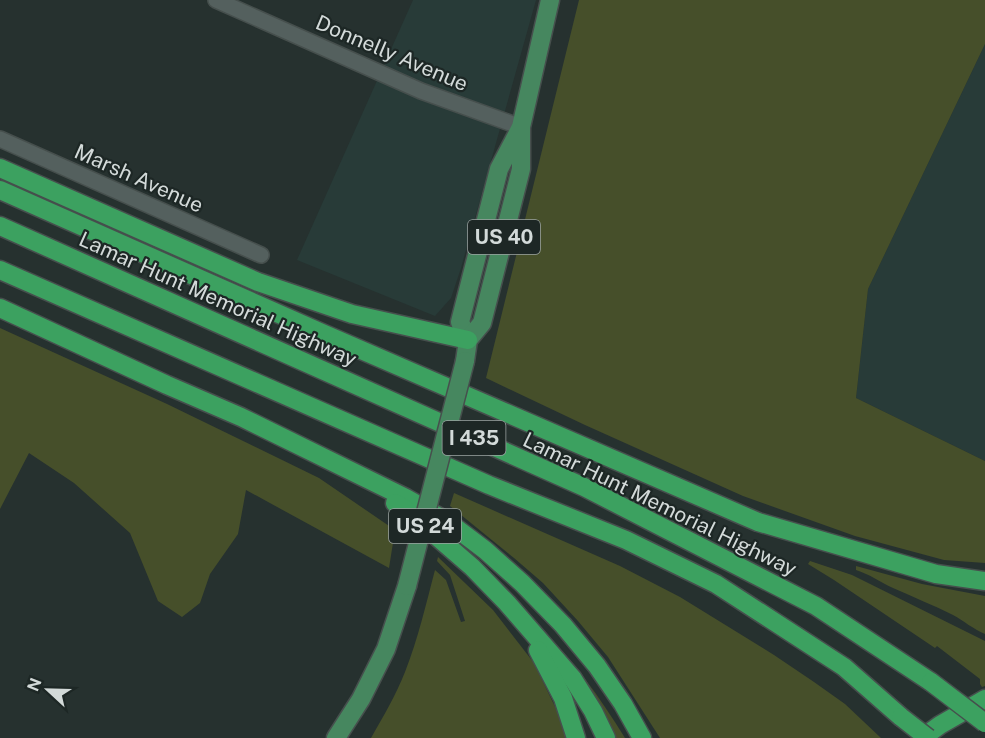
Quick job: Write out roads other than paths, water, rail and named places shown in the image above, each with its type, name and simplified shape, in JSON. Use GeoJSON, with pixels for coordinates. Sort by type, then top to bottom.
{"type":"FeatureCollection","features":[{"type":"Feature","properties":{"kind":"highway"},"geometry":{"type":"LineString","coordinates":[[0,168],[258,282],[352,314],[468,340]]}},
{"type":"Feature","properties":{"kind":"highway"},"geometry":{"type":"LineString","coordinates":[[0,190],[322,333],[758,522],[936,574],[985,581]]}},
{"type":"Feature","properties":{"kind":"highway","name":"Lamar Hunt Memorial Highway"},"geometry":{"type":"LineString","coordinates":[[0,226],[584,487],[816,606],[931,682],[985,723]]}},
{"type":"Feature","properties":{"kind":"highway","name":"I 435"},"geometry":{"type":"LineString","coordinates":[[0,270],[489,485],[626,540],[716,584],[844,667],[927,738]]}},
{"type":"Feature","properties":{"kind":"highway","name":"US 24"},"geometry":{"type":"LineString","coordinates":[[0,308],[307,449],[405,509],[472,567],[507,603],[573,679],[593,711],[606,738]]}},
{"type":"Feature","properties":{"kind":"highway"},"geometry":{"type":"LineString","coordinates":[[307,449],[438,516],[485,550],[522,583],[563,625],[597,666],[623,704],[642,738]]}},
{"type":"Feature","properties":{"kind":"highway"},"geometry":{"type":"LineString","coordinates":[[525,625],[563,698],[576,738]]}},
{"type":"Feature","properties":{"kind":"highway"},"geometry":{"type":"LineString","coordinates":[[922,738],[985,699]]}},
{"type":"Feature","properties":{"kind":"main road","name":"US 40"},"geometry":{"type":"LineString","coordinates":[[336,738],[361,699],[386,649],[407,586],[465,361],[468,340],[482,323],[521,169],[520,127],[550,0]]}},
{"type":"Feature","properties":{"kind":"street","name":"Donnelly Avenue"},"geometry":{"type":"LineString","coordinates":[[216,0],[421,91],[520,127]]}},
{"type":"Feature","properties":{"kind":"street","name":"Marsh Avenue"},"geometry":{"type":"LineString","coordinates":[[0,139],[261,255]]}}]}
